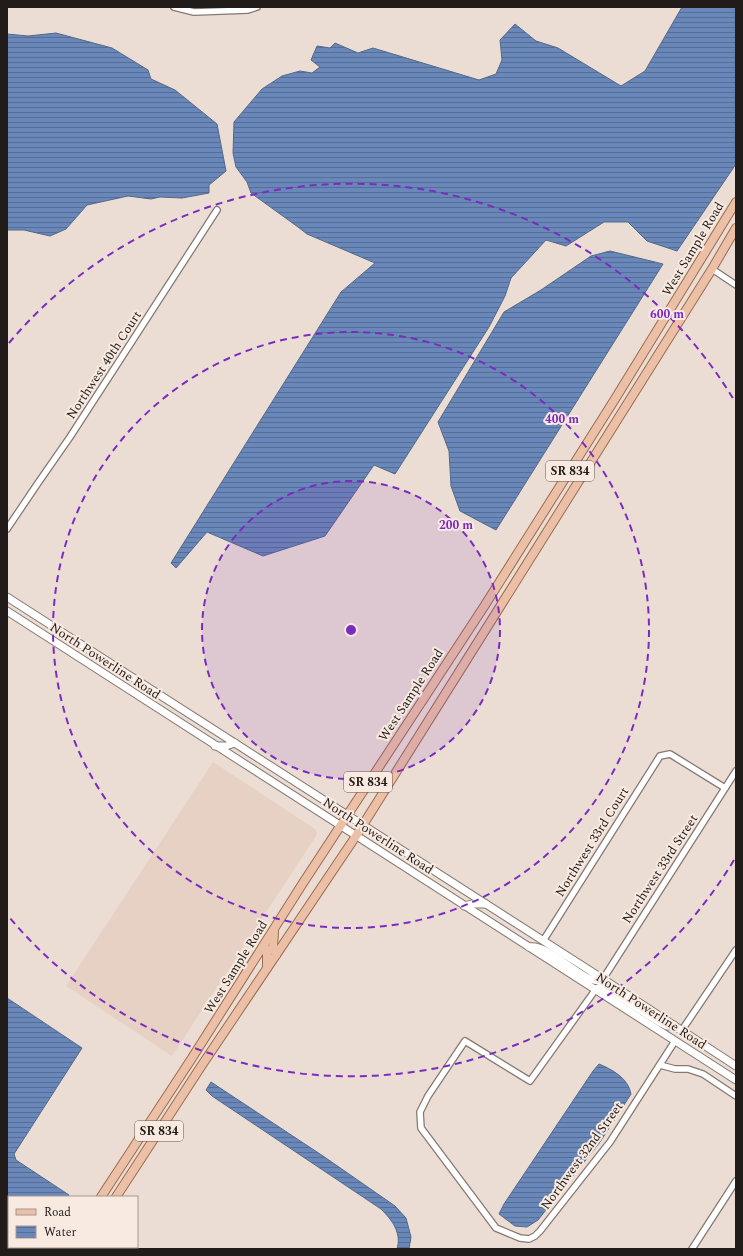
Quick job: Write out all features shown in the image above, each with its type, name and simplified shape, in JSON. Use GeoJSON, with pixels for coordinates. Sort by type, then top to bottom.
{"type":"FeatureCollection","features":[{"type":"Feature","properties":{"kind":"main road","name":"West Sample Road"},"geometry":{"type":"LineString","coordinates":[[107,1193],[122,1165],[527,538],[615,399],[736,202]]}},
{"type":"Feature","properties":{"kind":"main road","name":"West Sample Road"},"geometry":{"type":"LineString","coordinates":[[117,1196],[356,836],[712,269],[736,228]]}},
{"type":"Feature","properties":{"kind":"main road","name":"North Powerline Road"},"geometry":{"type":"LineString","coordinates":[[7,597],[603,979],[736,1066]]}},
{"type":"Feature","properties":{"kind":"main road","name":"North Powerline Road"},"geometry":{"type":"LineString","coordinates":[[7,611],[736,1080]]}},
{"type":"Feature","properties":{"kind":"main road"},"geometry":{"type":"LineString","coordinates":[[96,655],[102,665],[103,674],[108,671],[123,672]]}},
{"type":"Feature","properties":{"kind":"main road"},"geometry":{"type":"LineString","coordinates":[[215,746],[226,746],[234,743]]}},
{"type":"Feature","properties":{"kind":"main road"},"geometry":{"type":"LineString","coordinates":[[464,906],[472,904],[486,904]]}},
{"type":"Feature","properties":{"kind":"main road"},"geometry":{"type":"LineString","coordinates":[[274,929],[273,941],[276,955]]}},
{"type":"Feature","properties":{"kind":"main road"},"geometry":{"type":"LineString","coordinates":[[264,945],[267,952],[267,968]]}},
{"type":"Feature","properties":{"kind":"main road"},"geometry":{"type":"LineString","coordinates":[[529,947],[534,946],[545,950],[588,979],[598,981],[603,979]]}},
{"type":"Feature","properties":{"kind":"main road"},"geometry":{"type":"LineString","coordinates":[[596,990],[601,987],[605,988],[659,1022],[667,1026],[674,1025]]}},
{"type":"Feature","properties":{"kind":"main road"},"geometry":{"type":"LineString","coordinates":[[112,1196],[112,1189],[122,1165]]}},
{"type":"Feature","properties":{"kind":"street"},"geometry":{"type":"LineString","coordinates":[[174,7],[194,12],[248,10],[257,7]]}},
{"type":"Feature","properties":{"kind":"street","name":"Northwest 40th Court"},"geometry":{"type":"LineString","coordinates":[[7,529],[70,437],[217,210]]}},
{"type":"Feature","properties":{"kind":"street"},"geometry":{"type":"LineString","coordinates":[[712,269],[736,285]]}},
{"type":"Feature","properties":{"kind":"street","name":"Northwest 33rd Court"},"geometry":{"type":"LineString","coordinates":[[542,941],[660,756],[670,754],[725,788]]}},
{"type":"Feature","properties":{"kind":"street","name":"Northwest 33rd Street"},"geometry":{"type":"LineString","coordinates":[[603,979],[736,771]]}},
{"type":"Feature","properties":{"kind":"street"},"geometry":{"type":"LineString","coordinates":[[682,1030],[734,957],[736,950]]}},
{"type":"Feature","properties":{"kind":"street","name":"Northwest 32nd Street"},"geometry":{"type":"LineString","coordinates":[[596,990],[530,1081],[465,1040],[428,1096],[420,1112],[421,1128],[496,1228],[520,1238],[529,1239],[540,1231],[610,1142],[675,1041]]}},
{"type":"Feature","properties":{"kind":"street"},"geometry":{"type":"LineString","coordinates":[[660,1065],[675,1069],[688,1069],[703,1074],[736,1096]]}},
{"type":"Feature","properties":{"kind":"street"},"geometry":{"type":"LineString","coordinates":[[692,1249],[736,1180]]}},
{"type":"Feature","properties":{"kind":"shaded area"},"geometry":{"type":"Polygon","coordinates":[[[213,762],[315,829],[317,833],[172,1056],[66,986],[213,762]]]}},
{"type":"Feature","properties":{"kind":"water"},"geometry":{"type":"Polygon","coordinates":[[[682,7],[736,7],[736,164],[677,251],[647,241],[628,222],[604,222],[566,246],[546,240],[511,278],[505,296],[489,327],[395,474],[374,465],[325,536],[263,556],[207,532],[176,568],[171,563],[341,292],[375,263],[307,234],[251,193],[247,182],[236,167],[233,153],[234,122],[262,89],[282,76],[300,71],[312,73],[320,67],[311,60],[317,46],[330,48],[335,43],[358,53],[373,48],[479,80],[496,74],[502,60],[500,40],[515,24],[536,41],[558,48],[621,86],[645,71],[682,7]]]}},
{"type":"Feature","properties":{"kind":"water"},"geometry":{"type":"Polygon","coordinates":[[[56,33],[112,48],[148,70],[151,79],[175,90],[217,124],[226,171],[209,185],[209,193],[182,198],[160,197],[151,199],[128,196],[87,205],[66,229],[50,236],[24,230],[7,230],[7,34],[28,36],[56,33]]]}},
{"type":"Feature","properties":{"kind":"water"},"geometry":{"type":"Polygon","coordinates":[[[610,251],[663,264],[496,530],[460,511],[451,486],[449,451],[438,422],[504,312],[541,290],[591,256],[610,251]]]}},
{"type":"Feature","properties":{"kind":"water"},"geometry":{"type":"Polygon","coordinates":[[[7,998],[82,1048],[14,1154],[16,1160],[69,1195],[8,1196],[8,1246],[7,998]]]}},
{"type":"Feature","properties":{"kind":"water"},"geometry":{"type":"Polygon","coordinates":[[[599,1064],[619,1075],[627,1083],[631,1094],[600,1142],[538,1220],[527,1227],[515,1226],[499,1214],[504,1204],[599,1064]]]}},
{"type":"Feature","properties":{"kind":"water"},"geometry":{"type":"Polygon","coordinates":[[[211,1082],[323,1156],[395,1206],[406,1218],[411,1237],[409,1249],[397,1249],[398,1238],[395,1227],[381,1209],[212,1096],[206,1090],[211,1082]]]}}]}
